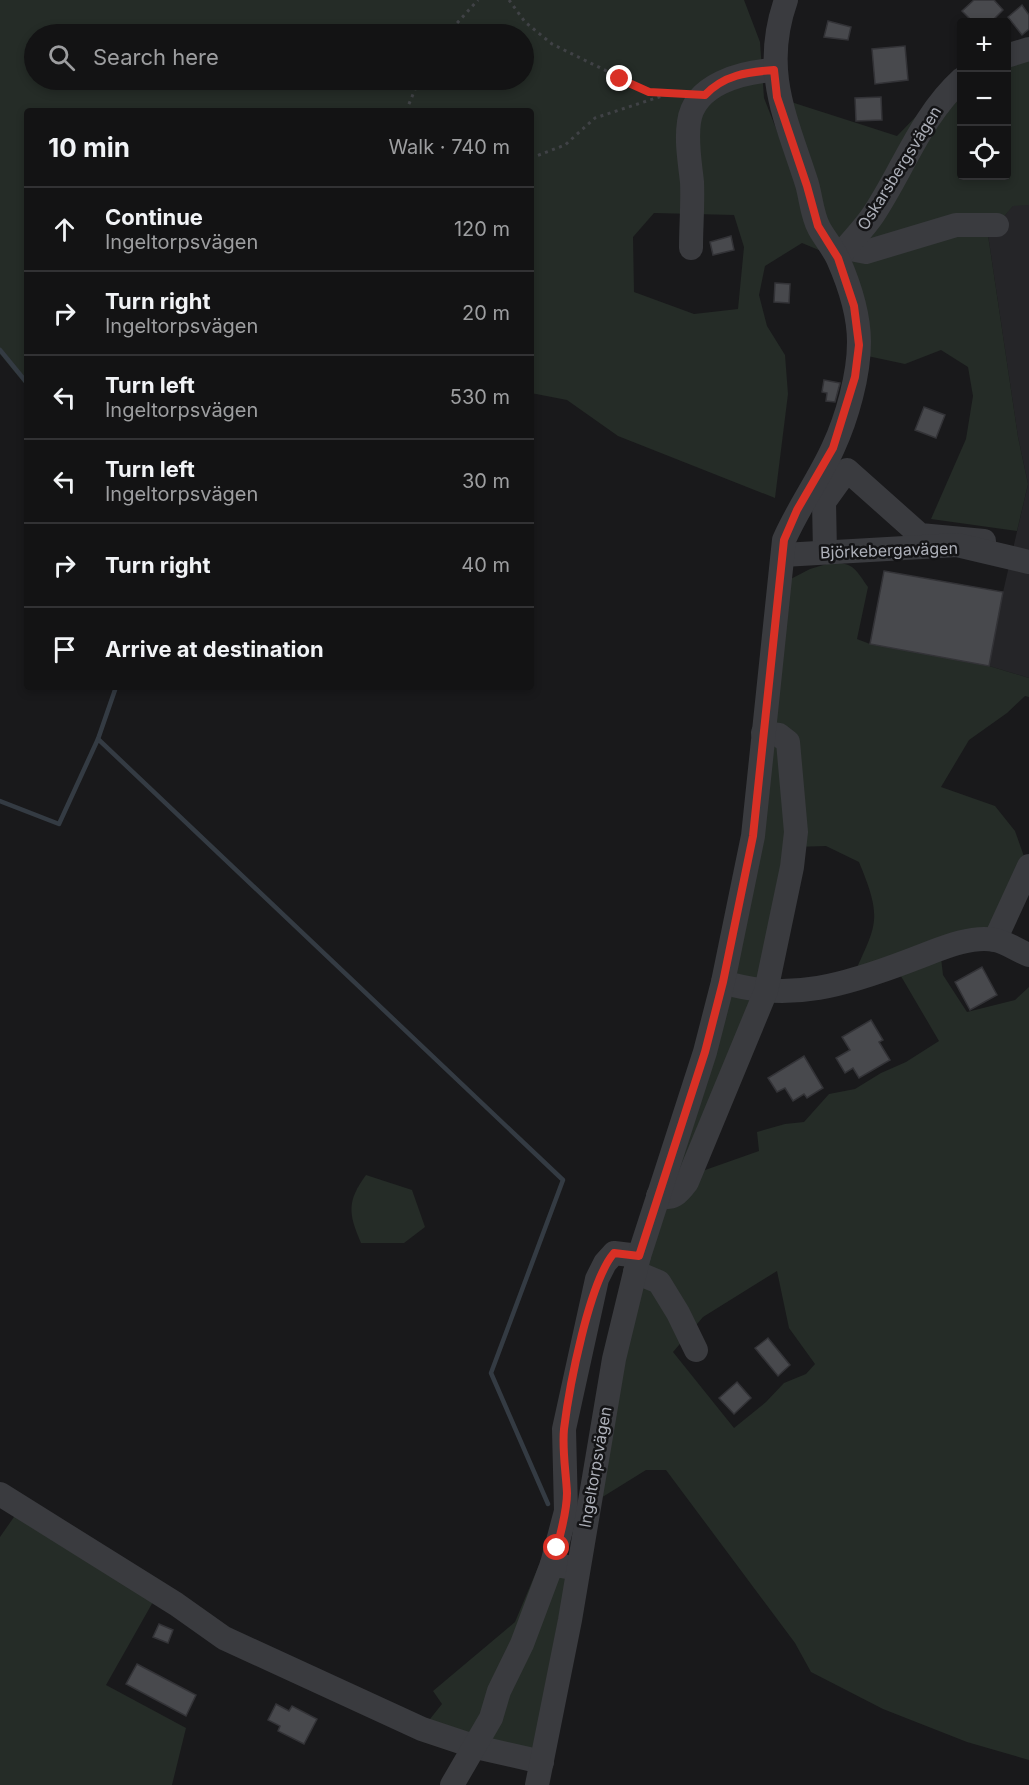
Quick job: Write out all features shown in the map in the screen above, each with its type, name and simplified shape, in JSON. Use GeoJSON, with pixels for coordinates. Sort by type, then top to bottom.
{"type":"FeatureCollection","features":[{"type":"Feature","properties":{"kind":"street","name":"Ingeltorpsvägen"},"geometry":{"type":"LineString","coordinates":[[539,1774],[578,1570],[614,1359],[637,1264],[705,1052],[723,982],[753,836],[784,540],[797,510],[833,448],[855,377],[859,345],[858,325],[842,253],[818,226],[777,97],[774,70],[779,17],[786,0]]}},
{"type":"Feature","properties":{"kind":"street"},"geometry":{"type":"LineString","coordinates":[[1011,54],[1029,49]]}},
{"type":"Feature","properties":{"kind":"street"},"geometry":{"type":"LineString","coordinates":[[691,248],[689,120],[695,107],[721,81],[735,75],[774,70]]}},
{"type":"Feature","properties":{"kind":"street","name":"Oskarsbergsvägen"},"geometry":{"type":"LineString","coordinates":[[842,253],[873,216],[911,148],[948,92],[957,84]]}},
{"type":"Feature","properties":{"kind":"street"},"geometry":{"type":"LineString","coordinates":[[842,253],[866,252],[956,225],[997,225]]}},
{"type":"Feature","properties":{"kind":"street"},"geometry":{"type":"LineString","coordinates":[[825,552],[824,502],[847,470],[920,535],[984,541]]}},
{"type":"Feature","properties":{"kind":"street","name":"Björkebergavägen"},"geometry":{"type":"LineString","coordinates":[[783,555],[957,545],[1029,562]]}},
{"type":"Feature","properties":{"kind":"street"},"geometry":{"type":"LineString","coordinates":[[658,1196],[666,1198],[677,1195],[687,1182],[766,991],[792,867],[796,832],[788,742],[779,735],[763,733]]}},
{"type":"Feature","properties":{"kind":"street"},"geometry":{"type":"LineString","coordinates":[[995,940],[1029,866]]}},
{"type":"Feature","properties":{"kind":"street"},"geometry":{"type":"LineString","coordinates":[[723,982],[766,991],[801,992],[843,983],[882,971],[952,943],[995,940],[1029,955]]}},
{"type":"Feature","properties":{"kind":"street","name":"Ingeltorpsvägen"},"geometry":{"type":"LineString","coordinates":[[552,1564],[566,1510],[564,1429],[594,1291],[605,1263],[614,1253],[637,1264]]}},
{"type":"Feature","properties":{"kind":"street"},"geometry":{"type":"LineString","coordinates":[[637,1264],[659,1282],[678,1313],[696,1350]]}},
{"type":"Feature","properties":{"kind":"street"},"geometry":{"type":"LineString","coordinates":[[0,1494],[158,1593],[224,1638],[422,1729],[476,1747],[539,1774]]}},
{"type":"Feature","properties":{"kind":"street"},"geometry":{"type":"LineString","coordinates":[[452,1785],[476,1747],[522,1644],[552,1564],[578,1570]]}},
{"type":"Feature","properties":{"kind":"path"},"geometry":{"type":"LineString","coordinates":[[456,24],[478,0]]}},
{"type":"Feature","properties":{"kind":"path"},"geometry":{"type":"LineString","coordinates":[[509,0],[527,24]]}},
{"type":"Feature","properties":{"kind":"path"},"geometry":{"type":"LineString","coordinates":[[534,29],[552,44],[649,92],[705,95]]}},
{"type":"Feature","properties":{"kind":"path"},"geometry":{"type":"LineString","coordinates":[[407,108],[415,90]]}},
{"type":"Feature","properties":{"kind":"path"},"geometry":{"type":"LineString","coordinates":[[534,157],[565,145],[595,118],[670,94]]}},
{"type":"Feature","properties":{"kind":"shaded area"},"geometry":{"type":"Polygon","coordinates":[[[0,0],[744,0],[760,42],[764,98],[814,225],[788,101],[897,136],[957,74],[957,180],[1011,180],[1011,44],[1029,39],[1029,205],[1013,206],[988,235],[1018,437],[1028,484],[1017,531],[931,519],[966,439],[973,396],[968,367],[941,350],[905,364],[858,354],[838,258],[802,243],[765,266],[759,295],[767,326],[785,355],[788,394],[775,498],[618,436],[567,400],[534,394],[534,108],[24,108],[24,383],[0,354],[0,0]],[[654,213],[633,237],[634,292],[694,314],[738,309],[744,247],[734,215],[654,213]]]}},
{"type":"Feature","properties":{"kind":"shaded area"},"geometry":{"type":"Polygon","coordinates":[[[1020,197],[1029,197],[1029,678],[989,666],[1003,592],[1028,484],[1018,437],[988,235],[1020,197]]]}},
{"type":"Feature","properties":{"kind":"shaded area"},"geometry":{"type":"Polygon","coordinates":[[[830,563],[849,565],[868,587],[857,639],[870,644],[989,666],[1029,678],[1029,697],[1025,696],[1007,713],[969,740],[941,787],[995,806],[1015,831],[1027,865],[995,940],[940,949],[943,975],[967,1012],[1015,1000],[1029,987],[1029,1760],[967,1742],[883,1709],[811,1672],[795,1643],[666,1470],[646,1470],[588,1506],[614,1359],[723,982],[781,584],[810,569],[830,563]],[[826,846],[794,847],[766,991],[691,1175],[759,1151],[757,1132],[785,1124],[804,1122],[829,1094],[855,1089],[881,1073],[906,1062],[939,1041],[895,966],[851,981],[874,923],[872,898],[859,862],[826,846]],[[777,1271],[703,1317],[673,1352],[734,1428],[766,1402],[784,1383],[806,1374],[815,1364],[789,1328],[777,1271]]]}},
{"type":"Feature","properties":{"kind":"shaded area"},"geometry":{"type":"Polygon","coordinates":[[[366,1175],[412,1190],[425,1227],[404,1243],[361,1243],[352,1215],[352,1207],[355,1192],[366,1175]]]}},
{"type":"Feature","properties":{"kind":"shaded area"},"geometry":{"type":"Polygon","coordinates":[[[21,1507],[158,1593],[106,1685],[186,1728],[172,1785],[0,1785],[0,1537],[21,1507]]]}},
{"type":"Feature","properties":{"kind":"shaded area"},"geometry":{"type":"Polygon","coordinates":[[[539,1565],[578,1570],[542,1762],[422,1729],[442,1704],[433,1691],[515,1622],[539,1565]]]}},
{"type":"Feature","properties":{"kind":"building"},"geometry":{"type":"Polygon","coordinates":[[[974,0],[994,0],[1003,10],[995,18],[969,18],[962,11],[974,0]]]}},
{"type":"Feature","properties":{"kind":"building"},"geometry":{"type":"Polygon","coordinates":[[[1022,5],[1029,15],[1029,29],[1022,35],[1008,17],[1022,5]]]}},
{"type":"Feature","properties":{"kind":"building"},"geometry":{"type":"Polygon","coordinates":[[[828,21],[851,27],[848,40],[824,37],[828,21]]]}},
{"type":"Feature","properties":{"kind":"building"},"geometry":{"type":"Polygon","coordinates":[[[905,46],[908,80],[875,84],[872,49],[905,46]]]}},
{"type":"Feature","properties":{"kind":"building"},"geometry":{"type":"Polygon","coordinates":[[[881,97],[882,120],[856,121],[855,98],[881,97]]]}},
{"type":"Feature","properties":{"kind":"building"},"geometry":{"type":"Polygon","coordinates":[[[731,236],[734,250],[713,255],[710,242],[731,236]]]}},
{"type":"Feature","properties":{"kind":"building"},"geometry":{"type":"Polygon","coordinates":[[[775,283],[790,284],[789,303],[774,302],[775,283]]]}},
{"type":"Feature","properties":{"kind":"building"},"geometry":{"type":"Polygon","coordinates":[[[824,380],[840,383],[835,402],[826,401],[827,393],[822,392],[824,380]]]}},
{"type":"Feature","properties":{"kind":"building"},"geometry":{"type":"Polygon","coordinates":[[[924,407],[945,415],[936,438],[915,430],[924,407]]]}},
{"type":"Feature","properties":{"kind":"building"},"geometry":{"type":"Polygon","coordinates":[[[884,571],[1003,592],[989,666],[870,644],[884,571]]]}},
{"type":"Feature","properties":{"kind":"building"},"geometry":{"type":"Polygon","coordinates":[[[982,967],[997,995],[970,1010],[955,982],[982,967]]]}},
{"type":"Feature","properties":{"kind":"building"},"geometry":{"type":"Polygon","coordinates":[[[871,1020],[883,1040],[879,1042],[890,1060],[859,1078],[853,1068],[845,1073],[836,1058],[850,1050],[842,1037],[871,1020]]]}},
{"type":"Feature","properties":{"kind":"building"},"geometry":{"type":"Polygon","coordinates":[[[804,1056],[823,1088],[807,1098],[804,1094],[793,1101],[785,1088],[777,1092],[768,1078],[804,1056]]]}},
{"type":"Feature","properties":{"kind":"building"},"geometry":{"type":"Polygon","coordinates":[[[768,1338],[790,1365],[778,1376],[755,1348],[768,1338]]]}},
{"type":"Feature","properties":{"kind":"building"},"geometry":{"type":"Polygon","coordinates":[[[737,1382],[751,1398],[734,1414],[719,1398],[737,1382]]]}},
{"type":"Feature","properties":{"kind":"building"},"geometry":{"type":"Polygon","coordinates":[[[159,1624],[173,1630],[168,1643],[153,1637],[159,1624]]]}},
{"type":"Feature","properties":{"kind":"building"},"geometry":{"type":"Polygon","coordinates":[[[137,1664],[196,1695],[186,1716],[126,1684],[137,1664]]]}},
{"type":"Feature","properties":{"kind":"building"},"geometry":{"type":"Polygon","coordinates":[[[276,1704],[289,1711],[292,1706],[317,1719],[304,1744],[278,1731],[280,1726],[268,1720],[276,1704]]]}},
{"type":"Feature","properties":{"kind":"waterway"},"geometry":{"type":"LineString","coordinates":[[0,350],[24,379]]}},
{"type":"Feature","properties":{"kind":"waterway"},"geometry":{"type":"LineString","coordinates":[[98,739],[115,690]]}},
{"type":"Feature","properties":{"kind":"waterway"},"geometry":{"type":"LineString","coordinates":[[0,801],[59,824],[98,739],[563,1180],[491,1373],[548,1504]]}},
{"type":"Feature","properties":{"kind":"route"},"geometry":{"type":"LineString","coordinates":[[557,1548],[567,1495],[563,1450],[564,1429],[588,1314],[597,1279],[605,1263],[614,1253],[622,1252],[639,1256],[705,1052],[723,982],[753,836],[784,540],[797,510],[833,448],[855,377],[859,345],[854,306],[838,258],[818,226],[777,97],[774,70],[752,71],[735,75],[721,81],[705,95],[649,92],[620,79]]}}]}
